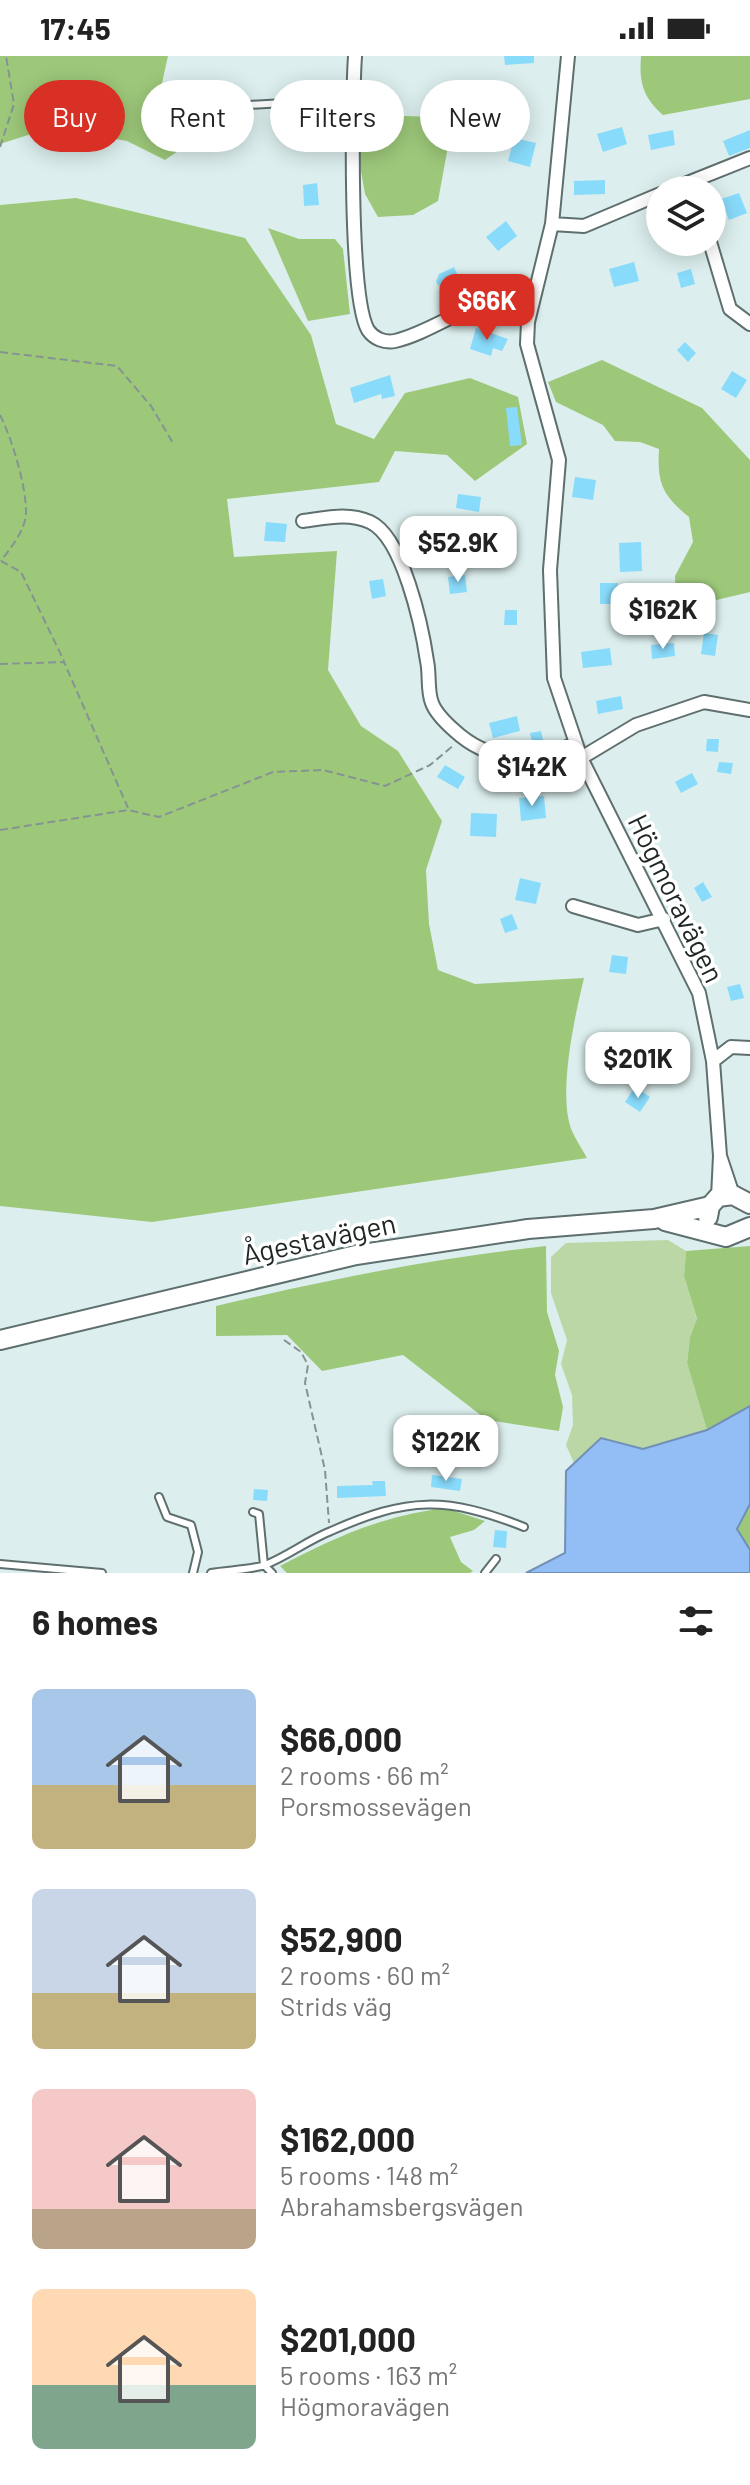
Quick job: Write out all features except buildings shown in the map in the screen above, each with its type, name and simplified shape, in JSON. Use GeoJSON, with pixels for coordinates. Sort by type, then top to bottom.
{"type":"FeatureCollection","features":[{"type":"Feature","properties":{"kind":"main road","name":"Ågestavägen"},"geometry":{"type":"LineString","coordinates":[[0,1340],[356,1255],[528,1229],[739,1210],[733,1236],[654,1219]]}},
{"type":"Feature","properties":{"kind":"main road"},"geometry":{"type":"LineString","coordinates":[[714,1231],[708,1214],[739,1210]]}},
{"type":"Feature","properties":{"kind":"street"},"geometry":{"type":"LineString","coordinates":[[354,80],[355,56]]}},
{"type":"Feature","properties":{"kind":"street","name":"Högmoravägen"},"geometry":{"type":"LineString","coordinates":[[568,56],[552,224],[532,295],[527,344],[559,460],[550,570],[554,678],[574,744],[699,993],[713,1061],[720,1156],[739,1210]]}},
{"type":"Feature","properties":{"kind":"street"},"geometry":{"type":"LineString","coordinates":[[354,152],[356,251],[368,330],[380,341],[391,342],[425,331],[493,300],[522,293],[532,295]]}},
{"type":"Feature","properties":{"kind":"street"},"geometry":{"type":"LineString","coordinates":[[713,176],[750,158]]}},
{"type":"Feature","properties":{"kind":"street"},"geometry":{"type":"LineString","coordinates":[[552,224],[584,226],[646,200]]}},
{"type":"Feature","properties":{"kind":"street"},"geometry":{"type":"LineString","coordinates":[[714,256],[730,309],[750,324]]}},
{"type":"Feature","properties":{"kind":"street"},"geometry":{"type":"LineString","coordinates":[[303,521],[348,516],[372,523],[383,533],[408,582],[420,615],[431,703],[444,722],[462,738],[487,752],[526,758],[550,756],[574,744]]}},
{"type":"Feature","properties":{"kind":"street"},"geometry":{"type":"LineString","coordinates":[[581,758],[636,725],[704,702],[750,710]]}},
{"type":"Feature","properties":{"kind":"street"},"geometry":{"type":"LineString","coordinates":[[573,906],[638,925],[664,919]]}},
{"type":"Feature","properties":{"kind":"street"},"geometry":{"type":"LineString","coordinates":[[713,1061],[736,1046],[750,1048]]}},
{"type":"Feature","properties":{"kind":"lane"},"geometry":{"type":"LineString","coordinates":[[159,1497],[167,1517],[191,1525],[198,1552],[193,1573]]}},
{"type":"Feature","properties":{"kind":"lane"},"geometry":{"type":"LineString","coordinates":[[211,1573],[264,1565],[330,1531],[388,1510],[432,1503],[475,1508],[524,1527]]}},
{"type":"Feature","properties":{"kind":"lane"},"geometry":{"type":"LineString","coordinates":[[253,1512],[259,1514],[264,1565],[272,1573]]}},
{"type":"Feature","properties":{"kind":"lane"},"geometry":{"type":"LineString","coordinates":[[485,1573],[496,1559]]}},
{"type":"Feature","properties":{"kind":"lane"},"geometry":{"type":"LineString","coordinates":[[0,1564],[102,1573]]}},
{"type":"Feature","properties":{"kind":"path"},"geometry":{"type":"LineString","coordinates":[[0,147],[14,104],[6,56]]}},
{"type":"Feature","properties":{"kind":"path"},"geometry":{"type":"LineString","coordinates":[[0,352],[117,366],[151,406],[173,443]]}},
{"type":"Feature","properties":{"kind":"path"},"geometry":{"type":"LineString","coordinates":[[0,415],[10,438],[26,513],[17,541],[0,561],[21,572],[128,810]]}},
{"type":"Feature","properties":{"kind":"path"},"geometry":{"type":"LineString","coordinates":[[0,664],[64,662]]}},
{"type":"Feature","properties":{"kind":"path"},"geometry":{"type":"LineString","coordinates":[[0,830],[128,810],[159,817],[273,772],[323,770],[385,786],[430,765],[462,738]]}},
{"type":"Feature","properties":{"kind":"path"},"geometry":{"type":"LineString","coordinates":[[284,1340],[301,1352],[308,1365],[305,1383],[325,1470],[330,1531]]}},
{"type":"Feature","properties":{"kind":"green space"},"geometry":{"type":"Polygon","coordinates":[[[0,56],[168,56],[163,80],[141,80],[141,148],[125,141],[125,80],[24,80],[24,136],[0,144],[0,56]]]}},
{"type":"Feature","properties":{"kind":"green space"},"geometry":{"type":"Polygon","coordinates":[[[641,56],[750,56],[750,99],[663,115],[644,89],[641,56]]]}},
{"type":"Feature","properties":{"kind":"green space"},"geometry":{"type":"Polygon","coordinates":[[[404,116],[420,116],[420,152],[447,152],[438,201],[413,215],[378,217],[365,194],[358,152],[404,152],[404,116]]]}},
{"type":"Feature","properties":{"kind":"green space"},"geometry":{"type":"Polygon","coordinates":[[[149,152],[177,152],[165,160],[149,152]]]}},
{"type":"Feature","properties":{"kind":"green space"},"geometry":{"type":"Polygon","coordinates":[[[76,198],[245,238],[311,335],[336,424],[374,439],[405,393],[470,378],[518,397],[527,444],[475,481],[447,455],[395,451],[379,482],[227,499],[234,557],[337,551],[328,670],[361,726],[398,751],[442,821],[426,870],[429,924],[438,970],[475,984],[584,978],[569,1055],[566,1097],[572,1131],[587,1158],[152,1222],[0,1206],[0,205],[76,198]]]}},
{"type":"Feature","properties":{"kind":"green space"},"geometry":{"type":"Polygon","coordinates":[[[268,228],[299,239],[335,239],[343,249],[350,314],[308,321],[268,228]]]}},
{"type":"Feature","properties":{"kind":"green space"},"geometry":{"type":"Polygon","coordinates":[[[602,360],[702,408],[750,460],[750,592],[708,602],[676,600],[675,576],[693,542],[689,517],[667,495],[660,480],[659,449],[640,442],[615,441],[603,425],[556,402],[548,382],[602,360]]]}},
{"type":"Feature","properties":{"kind":"green space"},"geometry":{"type":"Polygon","coordinates":[[[668,1240],[686,1251],[684,1276],[697,1320],[690,1337],[687,1363],[707,1430],[643,1450],[601,1438],[574,1463],[566,1445],[573,1425],[572,1395],[561,1364],[567,1340],[551,1293],[551,1257],[566,1243],[668,1240]]]}},
{"type":"Feature","properties":{"kind":"green space"},"geometry":{"type":"Polygon","coordinates":[[[546,1246],[547,1312],[559,1351],[555,1375],[563,1407],[559,1431],[487,1420],[403,1355],[322,1371],[287,1335],[216,1336],[216,1306],[380,1271],[546,1246]]]}},
{"type":"Feature","properties":{"kind":"green space"},"geometry":{"type":"Polygon","coordinates":[[[750,1246],[750,1406],[707,1430],[687,1363],[690,1337],[697,1319],[684,1276],[686,1251],[750,1246]]]}},
{"type":"Feature","properties":{"kind":"green space"},"geometry":{"type":"Polygon","coordinates":[[[750,1504],[750,1550],[736,1529],[750,1504]]]}},
{"type":"Feature","properties":{"kind":"green space"},"geometry":{"type":"Polygon","coordinates":[[[445,1508],[485,1521],[474,1530],[450,1537],[461,1562],[473,1571],[470,1573],[287,1573],[280,1566],[360,1529],[400,1516],[445,1508]]]}},
{"type":"Feature","properties":{"kind":"water"},"geometry":{"type":"Polygon","coordinates":[[[750,1406],[750,1504],[737,1529],[750,1550],[750,1573],[526,1573],[565,1553],[566,1471],[601,1438],[643,1449],[707,1430],[750,1406]]]}}]}
